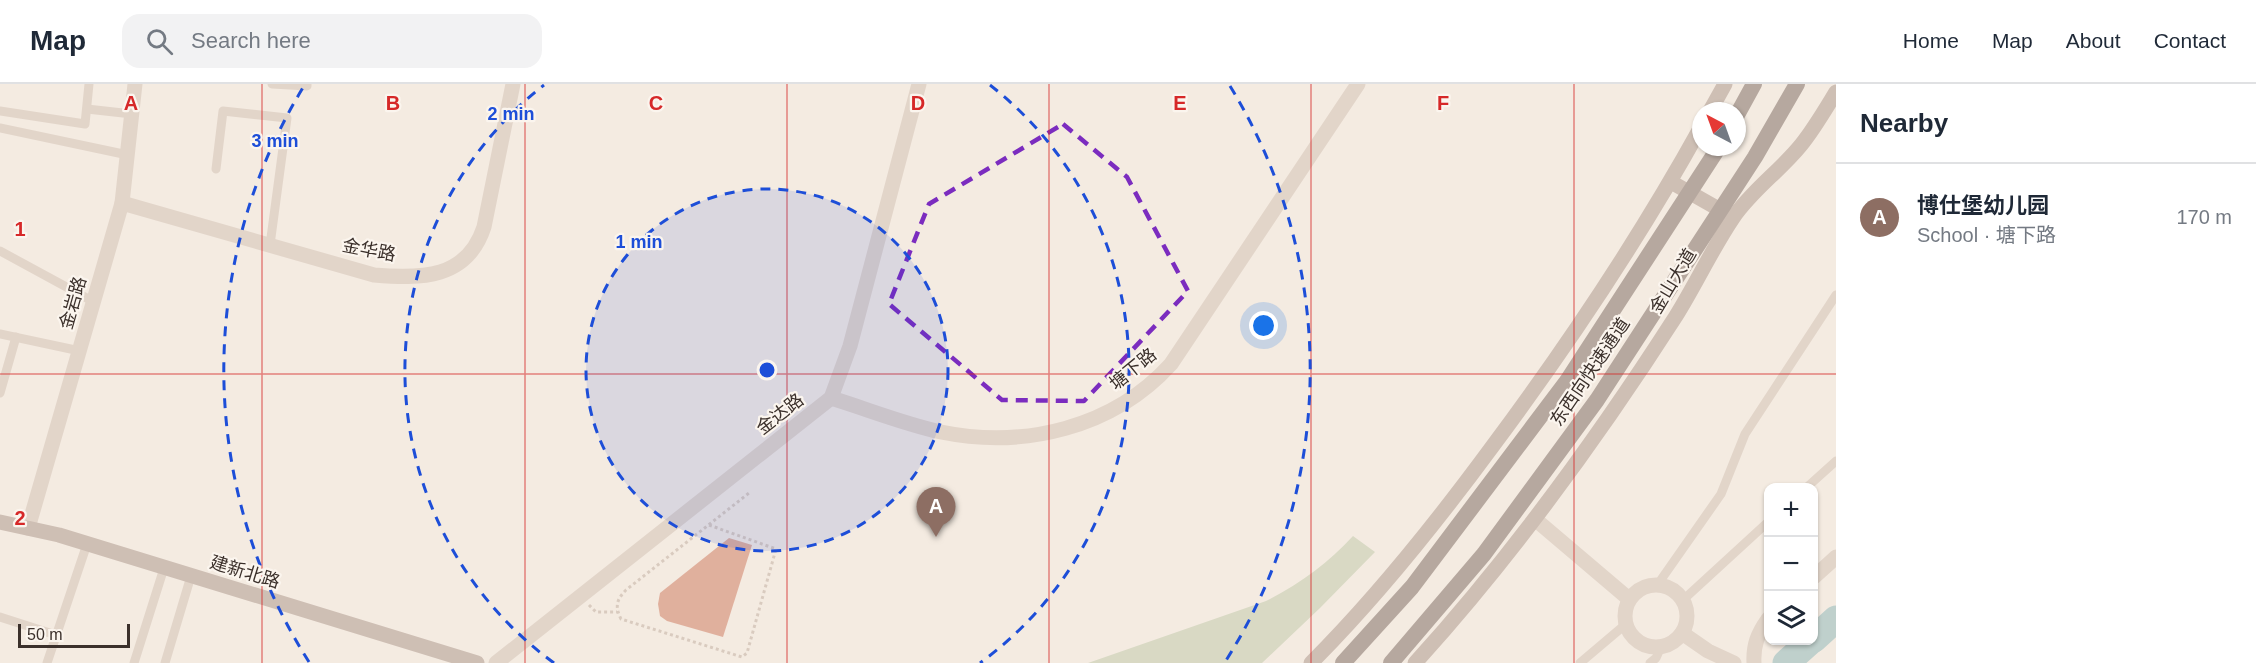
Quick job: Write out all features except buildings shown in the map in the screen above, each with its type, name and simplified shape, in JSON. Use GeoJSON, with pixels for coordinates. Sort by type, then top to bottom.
{"type":"FeatureCollection","features":[{"type":"Feature","properties":{"kind":"highway"},"geometry":{"type":"LineString","coordinates":[[1744,102],[1754,84]]}},
{"type":"Feature","properties":{"kind":"highway","name":"东西向快速通道"},"geometry":{"type":"LineString","coordinates":[[1390,663],[1484,554],[1597,400],[1755,157],[1797,84]]}},
{"type":"Feature","properties":{"kind":"highway","name":"东西向快速通道"},"geometry":{"type":"LineString","coordinates":[[1343,663],[1412,587],[1567,381],[1713,156]]}},
{"type":"Feature","properties":{"kind":"main road"},"geometry":{"type":"LineString","coordinates":[[1715,102],[1725,84]]}},
{"type":"Feature","properties":{"kind":"main road","name":"金山大道"},"geometry":{"type":"LineString","coordinates":[[1414,663],[1454,620],[1536,520],[1632,383],[1677,314],[1734,218],[1758,186],[1800,146],[1836,92]]}},
{"type":"Feature","properties":{"kind":"main road"},"geometry":{"type":"LineString","coordinates":[[1311,663],[1342,633],[1439,519],[1548,372],[1671,182],[1692,144]]}},
{"type":"Feature","properties":{"kind":"main road"},"geometry":{"type":"LineString","coordinates":[[1671,182],[1734,218]]}},
{"type":"Feature","properties":{"kind":"main road","name":"建新北路"},"geometry":{"type":"LineString","coordinates":[[0,522],[87,544],[477,663]]}},
{"type":"Feature","properties":{"kind":"street","name":"金岩路"},"geometry":{"type":"LineString","coordinates":[[28,528],[122,203],[135,84]]}},
{"type":"Feature","properties":{"kind":"street","name":"金华路"},"geometry":{"type":"LineString","coordinates":[[122,203],[374,275],[410,277],[429,275],[460,263],[472,254],[479,243],[513,84]]}},
{"type":"Feature","properties":{"kind":"street","name":"金达路"},"geometry":{"type":"LineString","coordinates":[[496,663],[831,399],[850,346],[919,84]]}},
{"type":"Feature","properties":{"kind":"street","name":"塘下路"},"geometry":{"type":"LineString","coordinates":[[831,399],[940,431],[995,438],[1019,438],[1062,430],[1106,413],[1125,402],[1158,378],[1171,364],[1358,84]]}},
{"type":"Feature","properties":{"kind":"street"},"geometry":{"type":"LineString","coordinates":[[1536,520],[1629,599]]}},
{"type":"Feature","properties":{"kind":"street"},"geometry":{"type":"LineString","coordinates":[[1818,574],[1836,558]]}},
{"type":"Feature","properties":{"kind":"street"},"geometry":{"type":"LineString","coordinates":[[1658,585],[1668,587],[1683,600],[1687,612],[1687,623],[1676,640],[1661,647],[1648,647],[1631,636],[1626,624],[1626,608],[1629,599],[1637,591],[1647,586],[1658,585]]}},
{"type":"Feature","properties":{"kind":"street"},"geometry":{"type":"LineString","coordinates":[[1754,663],[1754,646],[1764,625]]}},
{"type":"Feature","properties":{"kind":"street"},"geometry":{"type":"LineString","coordinates":[[1682,633],[1708,651],[1734,663]]}},
{"type":"Feature","properties":{"kind":"lane"},"geometry":{"type":"LineString","coordinates":[[0,111],[85,124],[89,84]]}},
{"type":"Feature","properties":{"kind":"lane"},"geometry":{"type":"LineString","coordinates":[[272,84],[307,86],[307,84]]}},
{"type":"Feature","properties":{"kind":"lane"},"geometry":{"type":"LineString","coordinates":[[87,109],[132,114]]}},
{"type":"Feature","properties":{"kind":"lane"},"geometry":{"type":"LineString","coordinates":[[216,170],[223,111],[287,118],[270,245]]}},
{"type":"Feature","properties":{"kind":"lane"},"geometry":{"type":"LineString","coordinates":[[0,128],[128,155]]}},
{"type":"Feature","properties":{"kind":"lane"},"geometry":{"type":"LineString","coordinates":[[0,251],[93,302]]}},
{"type":"Feature","properties":{"kind":"lane"},"geometry":{"type":"LineString","coordinates":[[1658,585],[1721,494],[1745,434],[1836,295]]}},
{"type":"Feature","properties":{"kind":"lane"},"geometry":{"type":"LineString","coordinates":[[0,333],[80,351]]}},
{"type":"Feature","properties":{"kind":"lane"},"geometry":{"type":"LineString","coordinates":[[0,393],[16,337]]}},
{"type":"Feature","properties":{"kind":"lane"},"geometry":{"type":"LineString","coordinates":[[1812,483],[1836,461]]}},
{"type":"Feature","properties":{"kind":"lane"},"geometry":{"type":"LineString","coordinates":[[1683,600],[1764,526]]}},
{"type":"Feature","properties":{"kind":"lane"},"geometry":{"type":"LineString","coordinates":[[47,663],[87,544]]}},
{"type":"Feature","properties":{"kind":"lane"},"geometry":{"type":"LineString","coordinates":[[134,663],[164,568]]}},
{"type":"Feature","properties":{"kind":"lane"},"geometry":{"type":"LineString","coordinates":[[165,663],[191,576]]}},
{"type":"Feature","properties":{"kind":"lane"},"geometry":{"type":"LineString","coordinates":[[0,617],[56,635]]}},
{"type":"Feature","properties":{"kind":"lane"},"geometry":{"type":"LineString","coordinates":[[1580,663],[1626,624]]}},
{"type":"Feature","properties":{"kind":"lane"},"geometry":{"type":"LineString","coordinates":[[1650,663],[1656,658],[1661,647]]}},
{"type":"Feature","properties":{"kind":"path"},"geometry":{"type":"LineString","coordinates":[[709,525],[774,546],[776,549],[747,653],[742,657],[621,619],[617,612],[618,598],[626,590],[749,493]]}},
{"type":"Feature","properties":{"kind":"path"},"geometry":{"type":"LineString","coordinates":[[580,596],[596,612],[617,612]]}},
{"type":"Feature","properties":{"kind":"highlighted area"},"geometry":{"type":"Polygon","coordinates":[[[1063,124],[1127,177],[1188,291],[1084,401],[1002,400],[889,304],[929,204],[1063,124]]]}},
{"type":"Feature","properties":{"kind":"green space"},"geometry":{"type":"Polygon","coordinates":[[[1353,536],[1375,552],[1262,663],[1088,663],[1266,601],[1313,572],[1353,536]]]}},
{"type":"Feature","properties":{"kind":"waterway"},"geometry":{"type":"LineString","coordinates":[[1818,635],[1836,619]]}},
{"type":"Feature","properties":{"kind":"waterway"},"geometry":{"type":"LineString","coordinates":[[1786,663],[1806,645]]}},
{"type":"Feature","properties":{"kind":"place","name":"博仕堡幼儿园"},"geometry":{"type":"Point","coordinates":[936,537]}}]}
